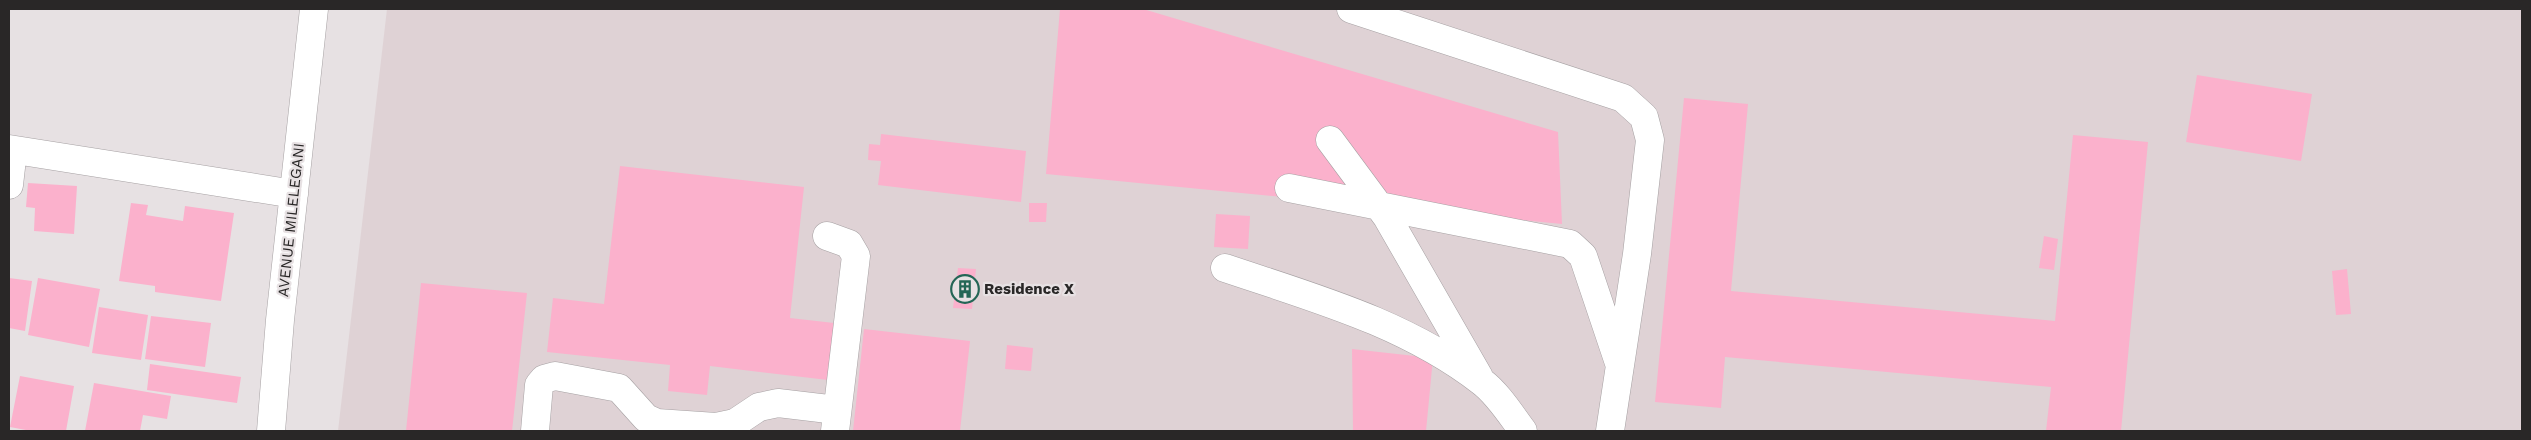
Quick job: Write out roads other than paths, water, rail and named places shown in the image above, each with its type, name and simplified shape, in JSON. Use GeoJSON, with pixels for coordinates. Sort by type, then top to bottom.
{"type":"FeatureCollection","features":[{"type":"Feature","properties":{"kind":"street","name":"AVENUE MILELEGANI"},"geometry":{"type":"LineString","coordinates":[[271,431],[314,9]]}},
{"type":"Feature","properties":{"kind":"street"},"geometry":{"type":"LineString","coordinates":[[1351,9],[1623,98],[1644,117],[1650,140],[1637,254],[1610,431]]}},
{"type":"Feature","properties":{"kind":"street"},"geometry":{"type":"LineString","coordinates":[[1330,140],[1387,217],[1483,382],[1523,431]]}},
{"type":"Feature","properties":{"kind":"street"},"geometry":{"type":"LineString","coordinates":[[9,186],[11,150],[294,194]]}},
{"type":"Feature","properties":{"kind":"street"},"geometry":{"type":"LineString","coordinates":[[1289,188],[1377,204],[1398,210],[1570,244],[1583,256],[1620,367]]}},
{"type":"Feature","properties":{"kind":"street"},"geometry":{"type":"LineString","coordinates":[[536,431],[539,385],[544,379],[555,376],[619,388],[646,418],[658,422],[716,427],[735,423],[759,407],[778,403],[836,421],[856,256],[850,244],[827,236]]}},
{"type":"Feature","properties":{"kind":"street"},"geometry":{"type":"LineString","coordinates":[[1225,268],[1348,309],[1390,326],[1483,382]]}},
{"type":"Feature","properties":{"kind":"place","name":"Residence X"},"geometry":{"type":"Point","coordinates":[965,289]}}]}
